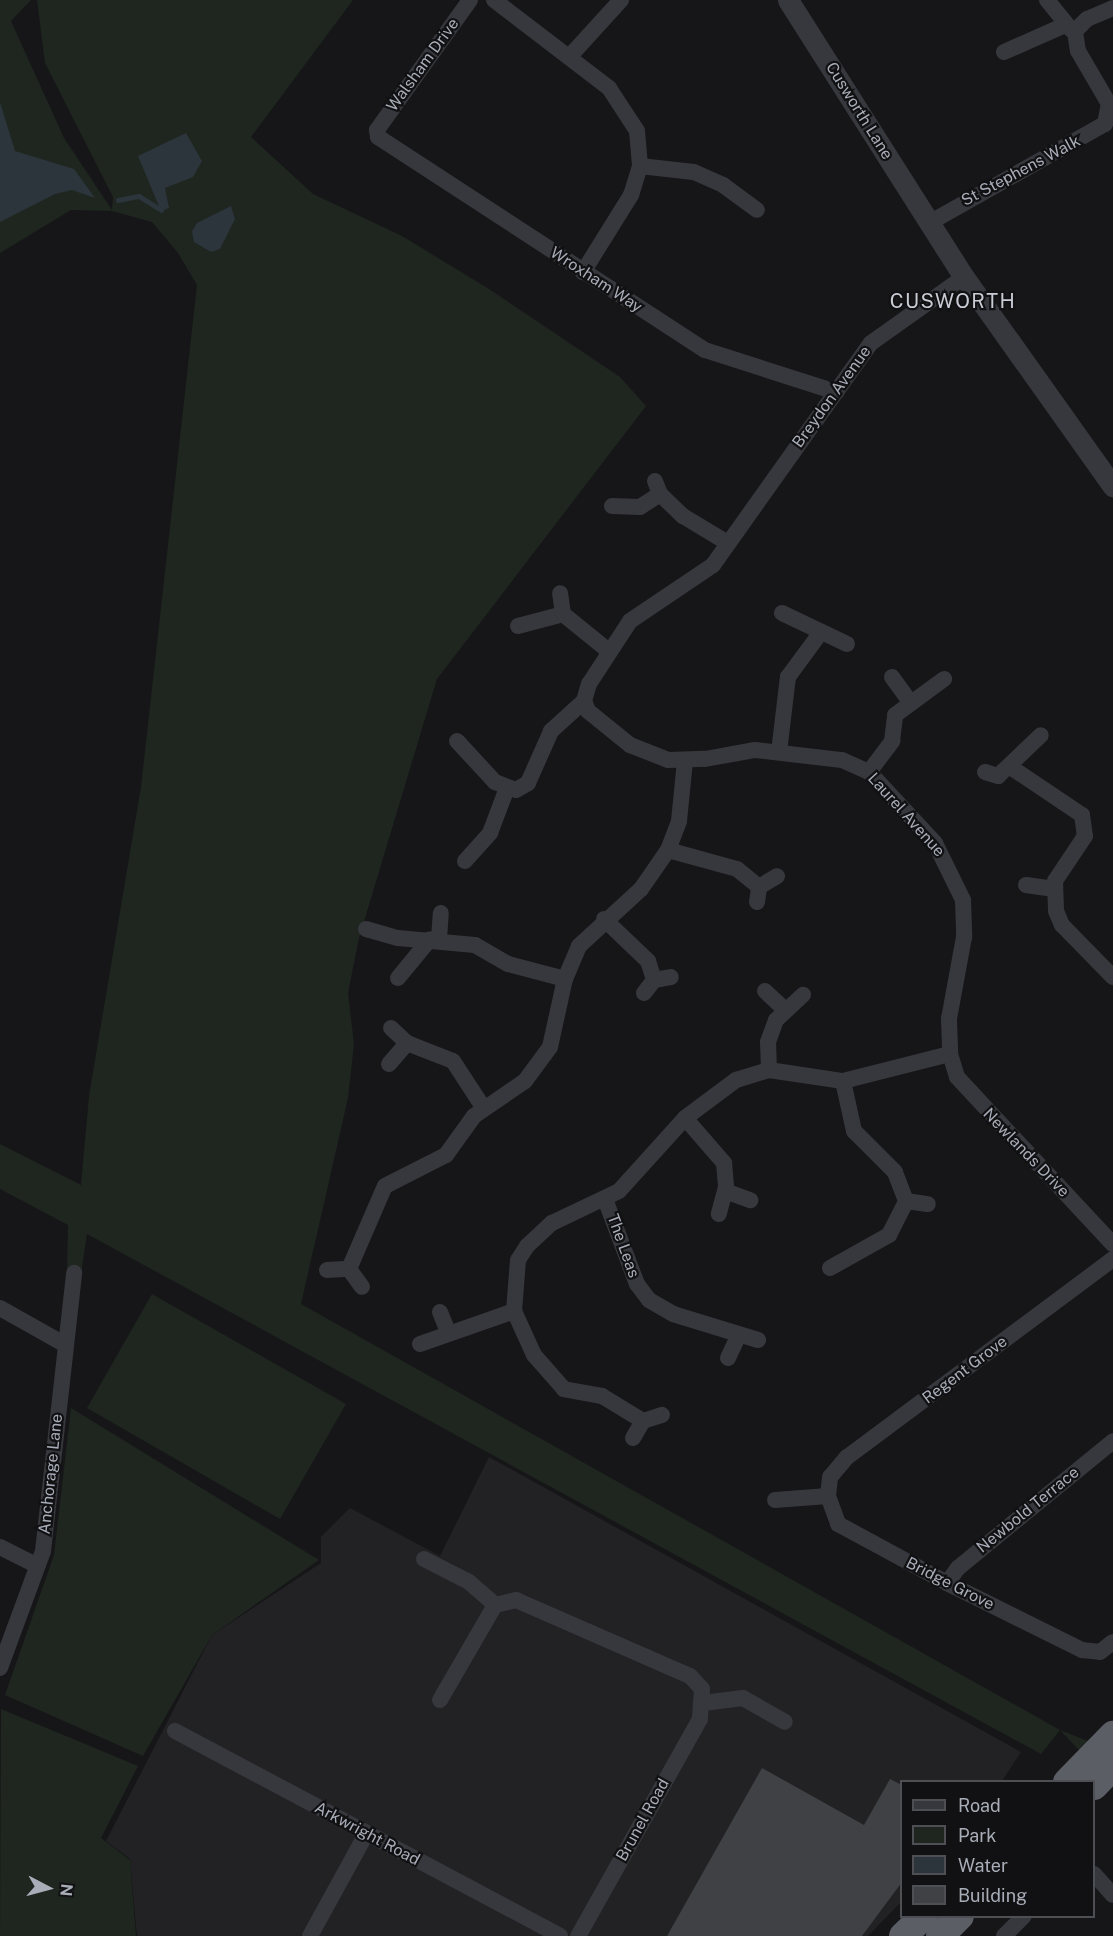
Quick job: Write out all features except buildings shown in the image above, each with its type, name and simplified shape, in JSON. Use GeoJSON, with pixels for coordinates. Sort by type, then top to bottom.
{"type":"FeatureCollection","features":[{"type":"Feature","properties":{"kind":"highway"},"geometry":{"type":"LineString","coordinates":[[903,1936],[923,1918]]}},
{"type":"Feature","properties":{"kind":"highway"},"geometry":{"type":"LineString","coordinates":[[940,1936],[959,1918]]}},
{"type":"Feature","properties":{"kind":"street","name":"Walsham Drive"},"geometry":{"type":"LineString","coordinates":[[377,130],[470,0]]}},
{"type":"Feature","properties":{"kind":"street"},"geometry":{"type":"LineString","coordinates":[[494,0],[609,88],[627,111],[637,131],[640,166],[631,195],[583,273]]}},
{"type":"Feature","properties":{"kind":"street"},"geometry":{"type":"LineString","coordinates":[[570,56],[621,0]]}},
{"type":"Feature","properties":{"kind":"street","name":"Cusworth Lane"},"geometry":{"type":"LineString","coordinates":[[788,0],[964,277]]}},
{"type":"Feature","properties":{"kind":"street"},"geometry":{"type":"LineString","coordinates":[[1047,0],[1069,29],[1078,51],[1110,104],[1111,117]]}},
{"type":"Feature","properties":{"kind":"street"},"geometry":{"type":"LineString","coordinates":[[1004,52],[1069,29],[1113,8]]}},
{"type":"Feature","properties":{"kind":"street","name":"St Stephens Walk"},"geometry":{"type":"LineString","coordinates":[[929,223],[1100,130],[1111,117]]}},
{"type":"Feature","properties":{"kind":"street","name":"Wroxham Way"},"geometry":{"type":"LineString","coordinates":[[377,130],[378,138],[705,350],[836,392]]}},
{"type":"Feature","properties":{"kind":"street"},"geometry":{"type":"LineString","coordinates":[[640,166],[694,172],[723,185],[760,211]]}},
{"type":"Feature","properties":{"kind":"street"},"geometry":{"type":"LineString","coordinates":[[964,277],[1113,487]]}},
{"type":"Feature","properties":{"kind":"street","name":"Breydon Avenue"},"geometry":{"type":"LineString","coordinates":[[584,701],[609,652],[630,621],[702,575],[729,543],[836,392],[885,330],[964,277]]}},
{"type":"Feature","properties":{"kind":"street"},"geometry":{"type":"LineString","coordinates":[[612,506],[640,507],[657,487],[683,516],[729,543]]}},
{"type":"Feature","properties":{"kind":"street"},"geometry":{"type":"LineString","coordinates":[[560,593],[563,614],[609,652]]}},
{"type":"Feature","properties":{"kind":"street"},"geometry":{"type":"LineString","coordinates":[[782,613],[847,644]]}},
{"type":"Feature","properties":{"kind":"street"},"geometry":{"type":"LineString","coordinates":[[518,626],[563,614]]}},
{"type":"Feature","properties":{"kind":"street"},"geometry":{"type":"LineString","coordinates":[[779,752],[788,677],[822,632]]}},
{"type":"Feature","properties":{"kind":"street"},"geometry":{"type":"LineString","coordinates":[[892,677],[910,702]]}},
{"type":"Feature","properties":{"kind":"street"},"geometry":{"type":"LineString","coordinates":[[869,772],[892,741],[895,715],[944,679]]}},
{"type":"Feature","properties":{"kind":"street"},"geometry":{"type":"LineString","coordinates":[[458,741],[486,774],[507,788],[520,789],[528,783],[551,731],[584,701]]}},
{"type":"Feature","properties":{"kind":"street","name":"Laurel Avenue"},"geometry":{"type":"LineString","coordinates":[[584,701],[588,711],[630,745],[685,761],[755,750],[842,760],[869,772],[935,843],[963,900],[964,937],[951,999],[950,1054]]}},
{"type":"Feature","properties":{"kind":"street"},"geometry":{"type":"LineString","coordinates":[[985,772],[998,776],[1041,735]]}},
{"type":"Feature","properties":{"kind":"street"},"geometry":{"type":"LineString","coordinates":[[349,1269],[385,1186],[447,1155],[483,1107],[525,1081],[550,1047],[565,979],[579,946],[604,918],[641,889],[668,850],[679,820],[685,761]]}},
{"type":"Feature","properties":{"kind":"street"},"geometry":{"type":"LineString","coordinates":[[1009,766],[1076,810],[1086,823],[1081,844],[1053,889],[1062,925],[1113,977]]}},
{"type":"Feature","properties":{"kind":"street"},"geometry":{"type":"LineString","coordinates":[[465,861],[489,833],[507,788]]}},
{"type":"Feature","properties":{"kind":"street"},"geometry":{"type":"LineString","coordinates":[[668,850],[737,869],[758,894],[777,876]]}},
{"type":"Feature","properties":{"kind":"street"},"geometry":{"type":"LineString","coordinates":[[1026,885],[1053,889]]}},
{"type":"Feature","properties":{"kind":"street"},"geometry":{"type":"LineString","coordinates":[[398,978],[434,939],[441,913]]}},
{"type":"Feature","properties":{"kind":"street"},"geometry":{"type":"LineString","coordinates":[[604,918],[648,961],[649,986],[672,977]]}},
{"type":"Feature","properties":{"kind":"street"},"geometry":{"type":"LineString","coordinates":[[366,929],[398,938],[434,939],[475,945],[508,964],[565,979]]}},
{"type":"Feature","properties":{"kind":"street"},"geometry":{"type":"LineString","coordinates":[[765,991],[783,1008]]}},
{"type":"Feature","properties":{"kind":"street"},"geometry":{"type":"LineString","coordinates":[[769,1070],[768,1042],[783,1008],[803,995]]}},
{"type":"Feature","properties":{"kind":"street"},"geometry":{"type":"LineString","coordinates":[[391,1028],[407,1043],[453,1061],[483,1107]]}},
{"type":"Feature","properties":{"kind":"street"},"geometry":{"type":"LineString","coordinates":[[389,1064],[407,1043]]}},
{"type":"Feature","properties":{"kind":"street"},"geometry":{"type":"LineString","coordinates":[[643,1421],[602,1396],[564,1389],[555,1382],[522,1336],[514,1311],[517,1268],[527,1246],[552,1222],[605,1199],[630,1180],[685,1118],[736,1080],[769,1070],[843,1080],[950,1054]]}},
{"type":"Feature","properties":{"kind":"street","name":"Newlands Drive"},"geometry":{"type":"LineString","coordinates":[[950,1054],[964,1088],[1113,1244]]}},
{"type":"Feature","properties":{"kind":"street"},"geometry":{"type":"LineString","coordinates":[[830,1268],[889,1235],[906,1201],[895,1172],[854,1131],[843,1080]]}},
{"type":"Feature","properties":{"kind":"street"},"geometry":{"type":"LineString","coordinates":[[685,1118],[724,1163],[725,1191],[719,1214]]}},
{"type":"Feature","properties":{"kind":"street"},"geometry":{"type":"LineString","coordinates":[[725,1191],[750,1200]]}},
{"type":"Feature","properties":{"kind":"street","name":"The Leas"},"geometry":{"type":"LineString","coordinates":[[605,1199],[642,1293],[673,1314],[718,1325],[738,1337],[758,1340]]}},
{"type":"Feature","properties":{"kind":"street"},"geometry":{"type":"LineString","coordinates":[[906,1201],[928,1204]]}},
{"type":"Feature","properties":{"kind":"street","name":"Regent Grove"},"geometry":{"type":"LineString","coordinates":[[828,1492],[831,1477],[847,1457],[1113,1260]]}},
{"type":"Feature","properties":{"kind":"street"},"geometry":{"type":"LineString","coordinates":[[327,1270],[349,1269]]}},
{"type":"Feature","properties":{"kind":"street"},"geometry":{"type":"LineString","coordinates":[[349,1269],[362,1287]]}},
{"type":"Feature","properties":{"kind":"street","name":"Anchorage Lane"},"geometry":{"type":"LineString","coordinates":[[0,1668],[38,1566],[74,1273]]}},
{"type":"Feature","properties":{"kind":"street"},"geometry":{"type":"LineString","coordinates":[[0,1308],[64,1344]]}},
{"type":"Feature","properties":{"kind":"street"},"geometry":{"type":"LineString","coordinates":[[420,1344],[448,1332],[514,1311]]}},
{"type":"Feature","properties":{"kind":"street"},"geometry":{"type":"LineString","coordinates":[[440,1312],[448,1332]]}},
{"type":"Feature","properties":{"kind":"street"},"geometry":{"type":"LineString","coordinates":[[728,1358],[738,1337]]}},
{"type":"Feature","properties":{"kind":"street"},"geometry":{"type":"LineString","coordinates":[[633,1438],[643,1421],[662,1415]]}},
{"type":"Feature","properties":{"kind":"street","name":"Newbold Terrace"},"geometry":{"type":"LineString","coordinates":[[947,1583],[958,1568],[1113,1441]]}},
{"type":"Feature","properties":{"kind":"street"},"geometry":{"type":"LineString","coordinates":[[775,1500],[828,1492]]}},
{"type":"Feature","properties":{"kind":"street","name":"Bridge Grove"},"geometry":{"type":"LineString","coordinates":[[828,1492],[838,1524],[947,1583],[1082,1650],[1106,1647]]}},
{"type":"Feature","properties":{"kind":"street"},"geometry":{"type":"LineString","coordinates":[[0,1547],[38,1566]]}},
{"type":"Feature","properties":{"kind":"street"},"geometry":{"type":"LineString","coordinates":[[424,1559],[469,1582],[495,1605]]}},
{"type":"Feature","properties":{"kind":"street"},"geometry":{"type":"LineString","coordinates":[[440,1700],[495,1605],[516,1600],[690,1676],[702,1689],[703,1703],[743,1698],[785,1722]]}},
{"type":"Feature","properties":{"kind":"street","name":"Brunel Road"},"geometry":{"type":"LineString","coordinates":[[578,1936],[700,1719],[703,1703]]}},
{"type":"Feature","properties":{"kind":"street","name":"Arkwright Road"},"geometry":{"type":"LineString","coordinates":[[175,1731],[560,1936]]}},
{"type":"Feature","properties":{"kind":"street"},"geometry":{"type":"LineString","coordinates":[[310,1936],[366,1834]]}},
{"type":"Feature","properties":{"kind":"street"},"geometry":{"type":"LineString","coordinates":[[1095,1875],[1113,1895]]}},
{"type":"Feature","properties":{"kind":"street"},"geometry":{"type":"LineString","coordinates":[[1004,1936],[1023,1918]]}},
{"type":"Feature","properties":{"kind":"shaded area"},"geometry":{"type":"Polygon","coordinates":[[[489,1457],[1021,1752],[1003,1780],[900,1780],[900,1903],[868,1936],[137,1936],[130,1859],[106,1841],[212,1635],[321,1563],[321,1537],[350,1508],[440,1556],[489,1457]]]}},
{"type":"Feature","properties":{"kind":"green space"},"geometry":{"type":"Polygon","coordinates":[[[0,0],[31,0],[11,21],[64,138],[112,210],[113,197],[45,63],[37,0],[353,0],[251,137],[313,194],[402,236],[489,289],[620,377],[646,406],[437,679],[359,938],[348,993],[354,1044],[348,1098],[301,1304],[1060,1730],[1041,1754],[87,1234],[81,1274],[67,1272],[68,1225],[0,1189],[0,1144],[81,1185],[89,1096],[141,787],[197,285],[178,253],[152,222],[112,211],[71,210],[0,253],[0,0]]]}},
{"type":"Feature","properties":{"kind":"green space"},"geometry":{"type":"Polygon","coordinates":[[[152,1294],[346,1404],[280,1519],[87,1408],[152,1294]]]}},
{"type":"Feature","properties":{"kind":"green space"},"geometry":{"type":"Polygon","coordinates":[[[71,1408],[319,1560],[212,1635],[143,1756],[5,1695],[54,1555],[71,1408]]]}},
{"type":"Feature","properties":{"kind":"green space"},"geometry":{"type":"Polygon","coordinates":[[[1,1709],[138,1766],[101,1838],[130,1860],[136,1936],[0,1936],[1,1709]]]}},
{"type":"Feature","properties":{"kind":"green space"},"geometry":{"type":"Polygon","coordinates":[[[1060,1730],[1113,1751],[1113,1786],[1060,1730]]]}},
{"type":"Feature","properties":{"kind":"water"},"geometry":{"type":"Polygon","coordinates":[[[0,102],[15,151],[74,169],[95,198],[72,190],[55,194],[0,222],[0,102]]]}},
{"type":"Feature","properties":{"kind":"water"},"geometry":{"type":"Polygon","coordinates":[[[186,133],[202,161],[193,177],[165,188],[169,208],[161,211],[138,156],[186,133]]]}},
{"type":"Feature","properties":{"kind":"water"},"geometry":{"type":"Polygon","coordinates":[[[231,206],[235,219],[220,249],[211,252],[194,242],[192,231],[197,223],[231,206]]]}},
{"type":"Feature","properties":{"kind":"waterway"},"geometry":{"type":"LineString","coordinates":[[118,200],[139,196],[161,210]]}},
{"type":"Feature","properties":{"kind":"district","name":"CUSWORTH"},"geometry":{"type":"Point","coordinates":[953,301]}}]}
